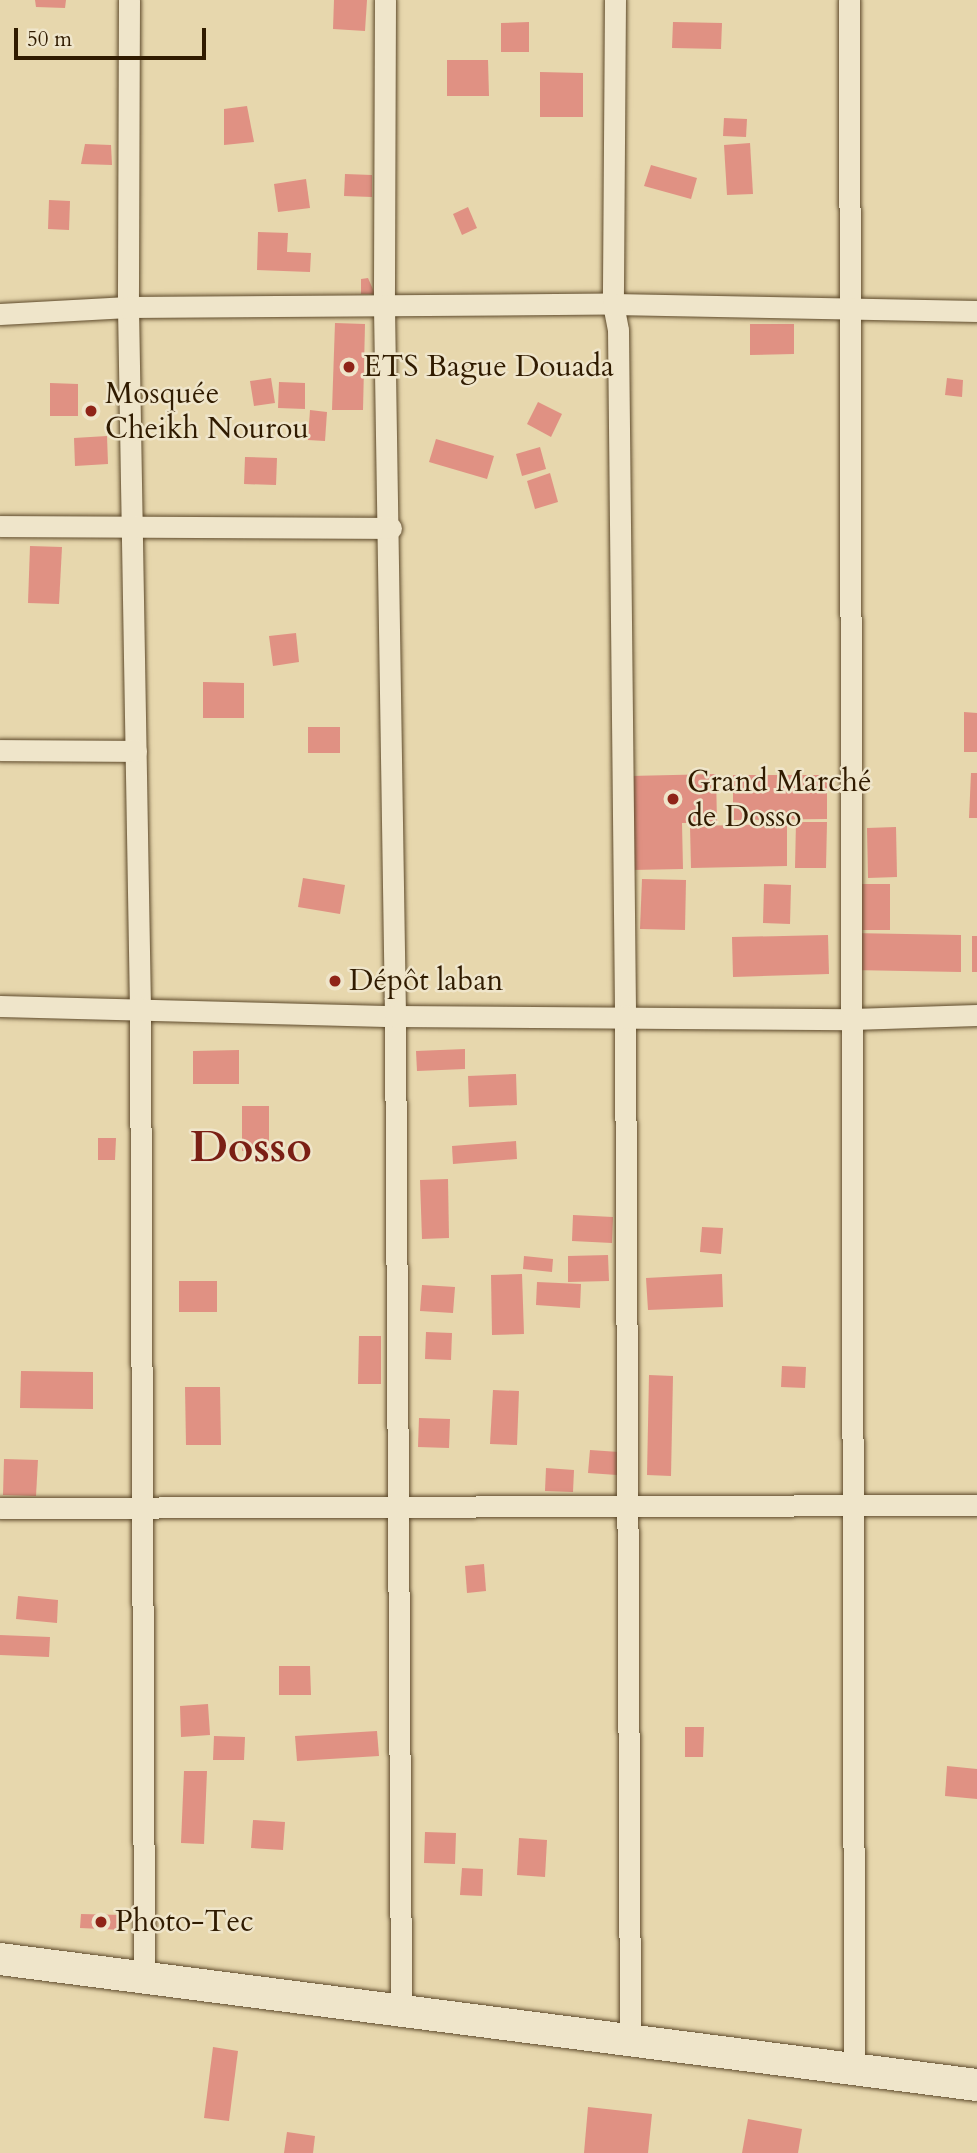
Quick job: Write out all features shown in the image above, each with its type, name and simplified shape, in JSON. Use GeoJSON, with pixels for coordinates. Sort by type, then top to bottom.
{"type":"FeatureCollection","features":[{"type":"Feature","properties":{"kind":"main road"},"geometry":{"type":"LineString","coordinates":[[0,1959],[630,2038],[977,2085]]}},
{"type":"Feature","properties":{"kind":"street"},"geometry":{"type":"LineString","coordinates":[[129,0],[128,307],[135,524],[140,1007],[144,1978]]}},
{"type":"Feature","properties":{"kind":"street"},"geometry":{"type":"LineString","coordinates":[[385,0],[384,307],[391,528],[396,1016],[401,2011]]}},
{"type":"Feature","properties":{"kind":"street"},"geometry":{"type":"LineString","coordinates":[[615,0],[613,304],[618,330],[625,1014],[630,2038]]}},
{"type":"Feature","properties":{"kind":"street"},"geometry":{"type":"LineString","coordinates":[[849,0],[852,1019],[850,1505],[854,2069]]}},
{"type":"Feature","properties":{"kind":"street"},"geometry":{"type":"LineString","coordinates":[[0,314],[128,307],[613,304],[977,311]]}},
{"type":"Feature","properties":{"kind":"street"},"geometry":{"type":"LineString","coordinates":[[0,527],[135,524],[391,528]]}},
{"type":"Feature","properties":{"kind":"street"},"geometry":{"type":"LineString","coordinates":[[0,750],[136,751]]}},
{"type":"Feature","properties":{"kind":"street"},"geometry":{"type":"LineString","coordinates":[[0,1006],[140,1007],[396,1016],[625,1014],[852,1019],[977,1014]]}},
{"type":"Feature","properties":{"kind":"street"},"geometry":{"type":"LineString","coordinates":[[0,1507],[977,1505]]}},
{"type":"Feature","properties":{"kind":"building"},"geometry":{"type":"Polygon","coordinates":[[[35,0],[66,0],[65,8],[36,7],[35,0]]]}},
{"type":"Feature","properties":{"kind":"building"},"geometry":{"type":"Polygon","coordinates":[[[334,0],[367,0],[365,31],[333,29],[334,0]]]}},
{"type":"Feature","properties":{"kind":"building"},"geometry":{"type":"Polygon","coordinates":[[[529,22],[529,52],[501,52],[501,23],[529,22]]]}},
{"type":"Feature","properties":{"kind":"building"},"geometry":{"type":"Polygon","coordinates":[[[673,22],[722,23],[721,49],[672,48],[673,22]]]}},
{"type":"Feature","properties":{"kind":"building"},"geometry":{"type":"Polygon","coordinates":[[[447,60],[488,60],[489,96],[447,96],[447,60]]]}},
{"type":"Feature","properties":{"kind":"building"},"geometry":{"type":"Polygon","coordinates":[[[540,72],[583,73],[583,117],[540,117],[540,72]]]}},
{"type":"Feature","properties":{"kind":"building"},"geometry":{"type":"Polygon","coordinates":[[[247,106],[254,142],[224,145],[224,109],[247,106]]]}},
{"type":"Feature","properties":{"kind":"building"},"geometry":{"type":"Polygon","coordinates":[[[724,118],[747,119],[746,137],[723,136],[724,118]]]}},
{"type":"Feature","properties":{"kind":"building"},"geometry":{"type":"Polygon","coordinates":[[[750,143],[753,194],[727,195],[724,145],[750,143]]]}},
{"type":"Feature","properties":{"kind":"building"},"geometry":{"type":"Polygon","coordinates":[[[85,144],[111,145],[112,165],[81,164],[85,144]]]}},
{"type":"Feature","properties":{"kind":"building"},"geometry":{"type":"Polygon","coordinates":[[[651,165],[697,178],[691,199],[644,186],[651,165]]]}},
{"type":"Feature","properties":{"kind":"building"},"geometry":{"type":"Polygon","coordinates":[[[345,174],[372,175],[372,197],[344,196],[345,174]]]}},
{"type":"Feature","properties":{"kind":"building"},"geometry":{"type":"Polygon","coordinates":[[[306,179],[310,208],[278,212],[274,184],[306,179]]]}},
{"type":"Feature","properties":{"kind":"building"},"geometry":{"type":"Polygon","coordinates":[[[49,200],[70,201],[69,230],[48,229],[49,200]]]}},
{"type":"Feature","properties":{"kind":"building"},"geometry":{"type":"Polygon","coordinates":[[[468,207],[477,228],[462,235],[453,214],[468,207]]]}},
{"type":"Feature","properties":{"kind":"building"},"geometry":{"type":"Polygon","coordinates":[[[258,232],[288,233],[287,252],[311,253],[310,272],[257,270],[258,232]]]}},
{"type":"Feature","properties":{"kind":"building"},"geometry":{"type":"Polygon","coordinates":[[[368,278],[375,294],[361,294],[361,279],[368,278]]]}},
{"type":"Feature","properties":{"kind":"building","name":"ETS Bague Douada"},"geometry":{"type":"Polygon","coordinates":[[[335,323],[365,324],[363,410],[332,410],[335,323]]]}},
{"type":"Feature","properties":{"kind":"building"},"geometry":{"type":"Polygon","coordinates":[[[750,324],[794,324],[794,354],[750,355],[750,324]]]}},
{"type":"Feature","properties":{"kind":"building"},"geometry":{"type":"Polygon","coordinates":[[[271,378],[275,403],[254,406],[250,381],[271,378]]]}},
{"type":"Feature","properties":{"kind":"building"},"geometry":{"type":"Polygon","coordinates":[[[947,378],[963,380],[962,397],[945,395],[947,378]]]}},
{"type":"Feature","properties":{"kind":"building"},"geometry":{"type":"Polygon","coordinates":[[[279,382],[305,383],[305,409],[278,408],[279,382]]]}},
{"type":"Feature","properties":{"kind":"building"},"geometry":{"type":"Polygon","coordinates":[[[50,383],[78,384],[78,416],[50,416],[50,383]]]}},
{"type":"Feature","properties":{"kind":"building"},"geometry":{"type":"Polygon","coordinates":[[[538,402],[562,414],[551,437],[527,424],[538,402]]]}},
{"type":"Feature","properties":{"kind":"building"},"geometry":{"type":"Polygon","coordinates":[[[310,410],[327,412],[325,441],[308,440],[310,410]]]}},
{"type":"Feature","properties":{"kind":"building"},"geometry":{"type":"Polygon","coordinates":[[[107,436],[108,464],[75,466],[74,438],[107,436]]]}},
{"type":"Feature","properties":{"kind":"building"},"geometry":{"type":"Polygon","coordinates":[[[436,439],[494,456],[487,479],[429,462],[436,439]]]}},
{"type":"Feature","properties":{"kind":"building"},"geometry":{"type":"Polygon","coordinates":[[[540,447],[546,469],[522,476],[516,454],[540,447]]]}},
{"type":"Feature","properties":{"kind":"building"},"geometry":{"type":"Polygon","coordinates":[[[245,457],[277,458],[276,485],[244,484],[245,457]]]}},
{"type":"Feature","properties":{"kind":"building"},"geometry":{"type":"Polygon","coordinates":[[[550,473],[558,502],[535,509],[527,481],[550,473]]]}},
{"type":"Feature","properties":{"kind":"building"},"geometry":{"type":"Polygon","coordinates":[[[30,546],[62,547],[59,604],[28,603],[30,546]]]}},
{"type":"Feature","properties":{"kind":"building"},"geometry":{"type":"Polygon","coordinates":[[[296,633],[299,662],[273,666],[269,636],[296,633]]]}},
{"type":"Feature","properties":{"kind":"building"},"geometry":{"type":"Polygon","coordinates":[[[203,682],[244,683],[244,718],[203,718],[203,682]]]}},
{"type":"Feature","properties":{"kind":"building"},"geometry":{"type":"Polygon","coordinates":[[[964,712],[977,713],[977,752],[964,752],[964,712]]]}},
{"type":"Feature","properties":{"kind":"building"},"geometry":{"type":"Polygon","coordinates":[[[308,727],[340,727],[340,753],[308,753],[308,727]]]}},
{"type":"Feature","properties":{"kind":"building"},"geometry":{"type":"Polygon","coordinates":[[[971,773],[977,773],[977,818],[969,818],[971,773]]]}},
{"type":"Feature","properties":{"kind":"building","name":"Grand Marché de Dosso"},"geometry":{"type":"Polygon","coordinates":[[[716,774],[717,823],[682,823],[683,869],[632,870],[630,776],[716,774]]]}},
{"type":"Feature","properties":{"kind":"building","name":"Grand Marché de Dosso"},"geometry":{"type":"Polygon","coordinates":[[[733,775],[827,775],[827,819],[733,820],[733,775]]]}},
{"type":"Feature","properties":{"kind":"building","name":"Grand Marché de Dosso"},"geometry":{"type":"Polygon","coordinates":[[[796,822],[827,822],[826,868],[795,868],[796,822]]]}},
{"type":"Feature","properties":{"kind":"building","name":"Grand Marché de Dosso"},"geometry":{"type":"Polygon","coordinates":[[[787,824],[787,866],[691,868],[690,826],[787,824]]]}},
{"type":"Feature","properties":{"kind":"building","name":"Grand Marché de Dosso"},"geometry":{"type":"Polygon","coordinates":[[[896,827],[897,877],[868,878],[867,828],[896,827]]]}},
{"type":"Feature","properties":{"kind":"building"},"geometry":{"type":"Polygon","coordinates":[[[303,878],[345,885],[340,914],[298,907],[303,878]]]}},
{"type":"Feature","properties":{"kind":"building","name":"Grand Marché de Dosso"},"geometry":{"type":"Polygon","coordinates":[[[642,879],[686,880],[685,930],[640,929],[642,879]]]}},
{"type":"Feature","properties":{"kind":"building"},"geometry":{"type":"Polygon","coordinates":[[[764,884],[791,885],[790,924],[763,923],[764,884]]]}},
{"type":"Feature","properties":{"kind":"building","name":"Grand Marché de Dosso"},"geometry":{"type":"Polygon","coordinates":[[[857,884],[890,884],[890,930],[856,930],[857,884]]]}},
{"type":"Feature","properties":{"kind":"building"},"geometry":{"type":"Polygon","coordinates":[[[851,933],[961,935],[961,972],[851,970],[851,933]]]}},
{"type":"Feature","properties":{"kind":"building"},"geometry":{"type":"Polygon","coordinates":[[[828,935],[829,974],[733,977],[732,937],[828,935]]]}},
{"type":"Feature","properties":{"kind":"building"},"geometry":{"type":"Polygon","coordinates":[[[972,936],[977,936],[977,972],[972,972],[972,936]]]}},
{"type":"Feature","properties":{"kind":"building"},"geometry":{"type":"Polygon","coordinates":[[[465,1049],[465,1069],[417,1071],[416,1051],[465,1049]]]}},
{"type":"Feature","properties":{"kind":"building"},"geometry":{"type":"Polygon","coordinates":[[[239,1050],[239,1084],[193,1084],[193,1051],[239,1050]]]}},
{"type":"Feature","properties":{"kind":"building"},"geometry":{"type":"Polygon","coordinates":[[[516,1074],[517,1105],[469,1107],[468,1076],[516,1074]]]}},
{"type":"Feature","properties":{"kind":"building"},"geometry":{"type":"Polygon","coordinates":[[[242,1106],[269,1106],[269,1151],[242,1151],[242,1106]]]}},
{"type":"Feature","properties":{"kind":"building"},"geometry":{"type":"Polygon","coordinates":[[[98,1138],[116,1138],[115,1160],[98,1160],[98,1138]]]}},
{"type":"Feature","properties":{"kind":"building"},"geometry":{"type":"Polygon","coordinates":[[[516,1141],[517,1159],[453,1164],[452,1146],[516,1141]]]}},
{"type":"Feature","properties":{"kind":"building"},"geometry":{"type":"Polygon","coordinates":[[[448,1179],[449,1238],[422,1239],[420,1180],[448,1179]]]}},
{"type":"Feature","properties":{"kind":"building"},"geometry":{"type":"Polygon","coordinates":[[[573,1215],[613,1217],[612,1243],[572,1241],[573,1215]]]}},
{"type":"Feature","properties":{"kind":"building"},"geometry":{"type":"Polygon","coordinates":[[[702,1227],[723,1228],[721,1254],[700,1252],[702,1227]]]}},
{"type":"Feature","properties":{"kind":"building"},"geometry":{"type":"Polygon","coordinates":[[[608,1255],[609,1281],[568,1282],[568,1256],[608,1255]]]}},
{"type":"Feature","properties":{"kind":"building"},"geometry":{"type":"Polygon","coordinates":[[[524,1256],[553,1259],[552,1272],[523,1269],[524,1256]]]}},
{"type":"Feature","properties":{"kind":"building"},"geometry":{"type":"Polygon","coordinates":[[[522,1274],[524,1334],[492,1335],[491,1275],[522,1274]]]}},
{"type":"Feature","properties":{"kind":"building"},"geometry":{"type":"Polygon","coordinates":[[[722,1274],[723,1307],[648,1310],[646,1278],[722,1274]]]}},
{"type":"Feature","properties":{"kind":"building"},"geometry":{"type":"Polygon","coordinates":[[[179,1281],[217,1281],[217,1312],[179,1312],[179,1281]]]}},
{"type":"Feature","properties":{"kind":"building"},"geometry":{"type":"Polygon","coordinates":[[[537,1282],[581,1284],[580,1308],[536,1305],[537,1282]]]}},
{"type":"Feature","properties":{"kind":"building"},"geometry":{"type":"Polygon","coordinates":[[[422,1285],[455,1287],[453,1313],[420,1311],[422,1285]]]}},
{"type":"Feature","properties":{"kind":"building"},"geometry":{"type":"Polygon","coordinates":[[[426,1332],[452,1333],[451,1360],[425,1359],[426,1332]]]}},
{"type":"Feature","properties":{"kind":"building"},"geometry":{"type":"Polygon","coordinates":[[[359,1336],[381,1336],[381,1384],[358,1384],[359,1336]]]}},
{"type":"Feature","properties":{"kind":"building"},"geometry":{"type":"Polygon","coordinates":[[[782,1366],[806,1367],[805,1388],[781,1387],[782,1366]]]}},
{"type":"Feature","properties":{"kind":"building"},"geometry":{"type":"Polygon","coordinates":[[[21,1371],[93,1372],[93,1409],[20,1408],[21,1371]]]}},
{"type":"Feature","properties":{"kind":"building"},"geometry":{"type":"Polygon","coordinates":[[[649,1375],[673,1376],[671,1476],[647,1475],[649,1375]]]}},
{"type":"Feature","properties":{"kind":"building"},"geometry":{"type":"Polygon","coordinates":[[[185,1387],[220,1387],[221,1445],[186,1445],[185,1387]]]}},
{"type":"Feature","properties":{"kind":"building"},"geometry":{"type":"Polygon","coordinates":[[[493,1390],[519,1391],[517,1445],[490,1444],[493,1390]]]}},
{"type":"Feature","properties":{"kind":"building"},"geometry":{"type":"Polygon","coordinates":[[[419,1418],[450,1419],[449,1448],[418,1447],[419,1418]]]}},
{"type":"Feature","properties":{"kind":"building"},"geometry":{"type":"Polygon","coordinates":[[[590,1450],[619,1452],[617,1475],[588,1473],[590,1450]]]}},
{"type":"Feature","properties":{"kind":"building"},"geometry":{"type":"Polygon","coordinates":[[[4,1459],[38,1460],[36,1496],[3,1495],[4,1459]]]}},
{"type":"Feature","properties":{"kind":"building"},"geometry":{"type":"Polygon","coordinates":[[[546,1468],[574,1470],[573,1492],[545,1491],[546,1468]]]}},
{"type":"Feature","properties":{"kind":"building"},"geometry":{"type":"Polygon","coordinates":[[[484,1564],[486,1591],[467,1593],[465,1566],[484,1564]]]}},
{"type":"Feature","properties":{"kind":"building"},"geometry":{"type":"Polygon","coordinates":[[[18,1596],[58,1600],[57,1623],[16,1619],[18,1596]]]}},
{"type":"Feature","properties":{"kind":"building"},"geometry":{"type":"Polygon","coordinates":[[[0,1635],[50,1637],[49,1657],[0,1655],[0,1635]]]}},
{"type":"Feature","properties":{"kind":"building"},"geometry":{"type":"Polygon","coordinates":[[[279,1666],[310,1666],[311,1695],[279,1695],[279,1666]]]}},
{"type":"Feature","properties":{"kind":"building"},"geometry":{"type":"Polygon","coordinates":[[[208,1704],[210,1735],[181,1737],[180,1706],[208,1704]]]}},
{"type":"Feature","properties":{"kind":"building"},"geometry":{"type":"Polygon","coordinates":[[[685,1727],[704,1727],[703,1757],[685,1757],[685,1727]]]}},
{"type":"Feature","properties":{"kind":"building"},"geometry":{"type":"Polygon","coordinates":[[[377,1731],[379,1756],[297,1761],[295,1736],[377,1731]]]}},
{"type":"Feature","properties":{"kind":"building"},"geometry":{"type":"Polygon","coordinates":[[[214,1736],[245,1737],[244,1760],[213,1760],[214,1736]]]}},
{"type":"Feature","properties":{"kind":"building"},"geometry":{"type":"Polygon","coordinates":[[[947,1766],[977,1769],[977,1799],[945,1796],[947,1766]]]}},
{"type":"Feature","properties":{"kind":"building"},"geometry":{"type":"Polygon","coordinates":[[[184,1771],[207,1771],[204,1844],[181,1843],[184,1771]]]}},
{"type":"Feature","properties":{"kind":"building"},"geometry":{"type":"Polygon","coordinates":[[[253,1820],[285,1822],[283,1850],[251,1848],[253,1820]]]}},
{"type":"Feature","properties":{"kind":"building"},"geometry":{"type":"Polygon","coordinates":[[[425,1832],[456,1833],[455,1864],[424,1863],[425,1832]]]}},
{"type":"Feature","properties":{"kind":"building"},"geometry":{"type":"Polygon","coordinates":[[[519,1838],[547,1840],[545,1877],[517,1875],[519,1838]]]}},
{"type":"Feature","properties":{"kind":"building"},"geometry":{"type":"Polygon","coordinates":[[[462,1868],[483,1869],[482,1896],[460,1895],[462,1868]]]}},
{"type":"Feature","properties":{"kind":"building","name":"Photo-Tec"},"geometry":{"type":"Polygon","coordinates":[[[81,1914],[123,1915],[122,1930],[80,1928],[81,1914]]]}},
{"type":"Feature","properties":{"kind":"building"},"geometry":{"type":"Polygon","coordinates":[[[213,2047],[238,2051],[229,2121],[204,2118],[213,2047]]]}},
{"type":"Feature","properties":{"kind":"building"},"geometry":{"type":"Polygon","coordinates":[[[588,2107],[652,2114],[648,2153],[584,2153],[588,2107]]]}},
{"type":"Feature","properties":{"kind":"building"},"geometry":{"type":"Polygon","coordinates":[[[748,2119],[802,2129],[798,2153],[742,2153],[748,2119]]]}},
{"type":"Feature","properties":{"kind":"building"},"geometry":{"type":"Polygon","coordinates":[[[287,2132],[315,2136],[313,2153],[284,2153],[287,2132]]]}},
{"type":"Feature","properties":{"kind":"place","name":"ETS Bague Douada"},"geometry":{"type":"Point","coordinates":[349,367]}},
{"type":"Feature","properties":{"kind":"place","name":"Mosquée Cheikh Nourou"},"geometry":{"type":"Point","coordinates":[91,411]}},
{"type":"Feature","properties":{"kind":"place","name":"Grand Marché de Dosso"},"geometry":{"type":"Point","coordinates":[673,799]}},
{"type":"Feature","properties":{"kind":"place","name":"Dépôt laban"},"geometry":{"type":"Point","coordinates":[335,981]}},
{"type":"Feature","properties":{"kind":"place","name":"Photo-Tec"},"geometry":{"type":"Point","coordinates":[101,1922]}},
{"type":"Feature","properties":{"kind":"district","name":"Dosso"},"geometry":{"type":"Point","coordinates":[251,1147]}}]}
